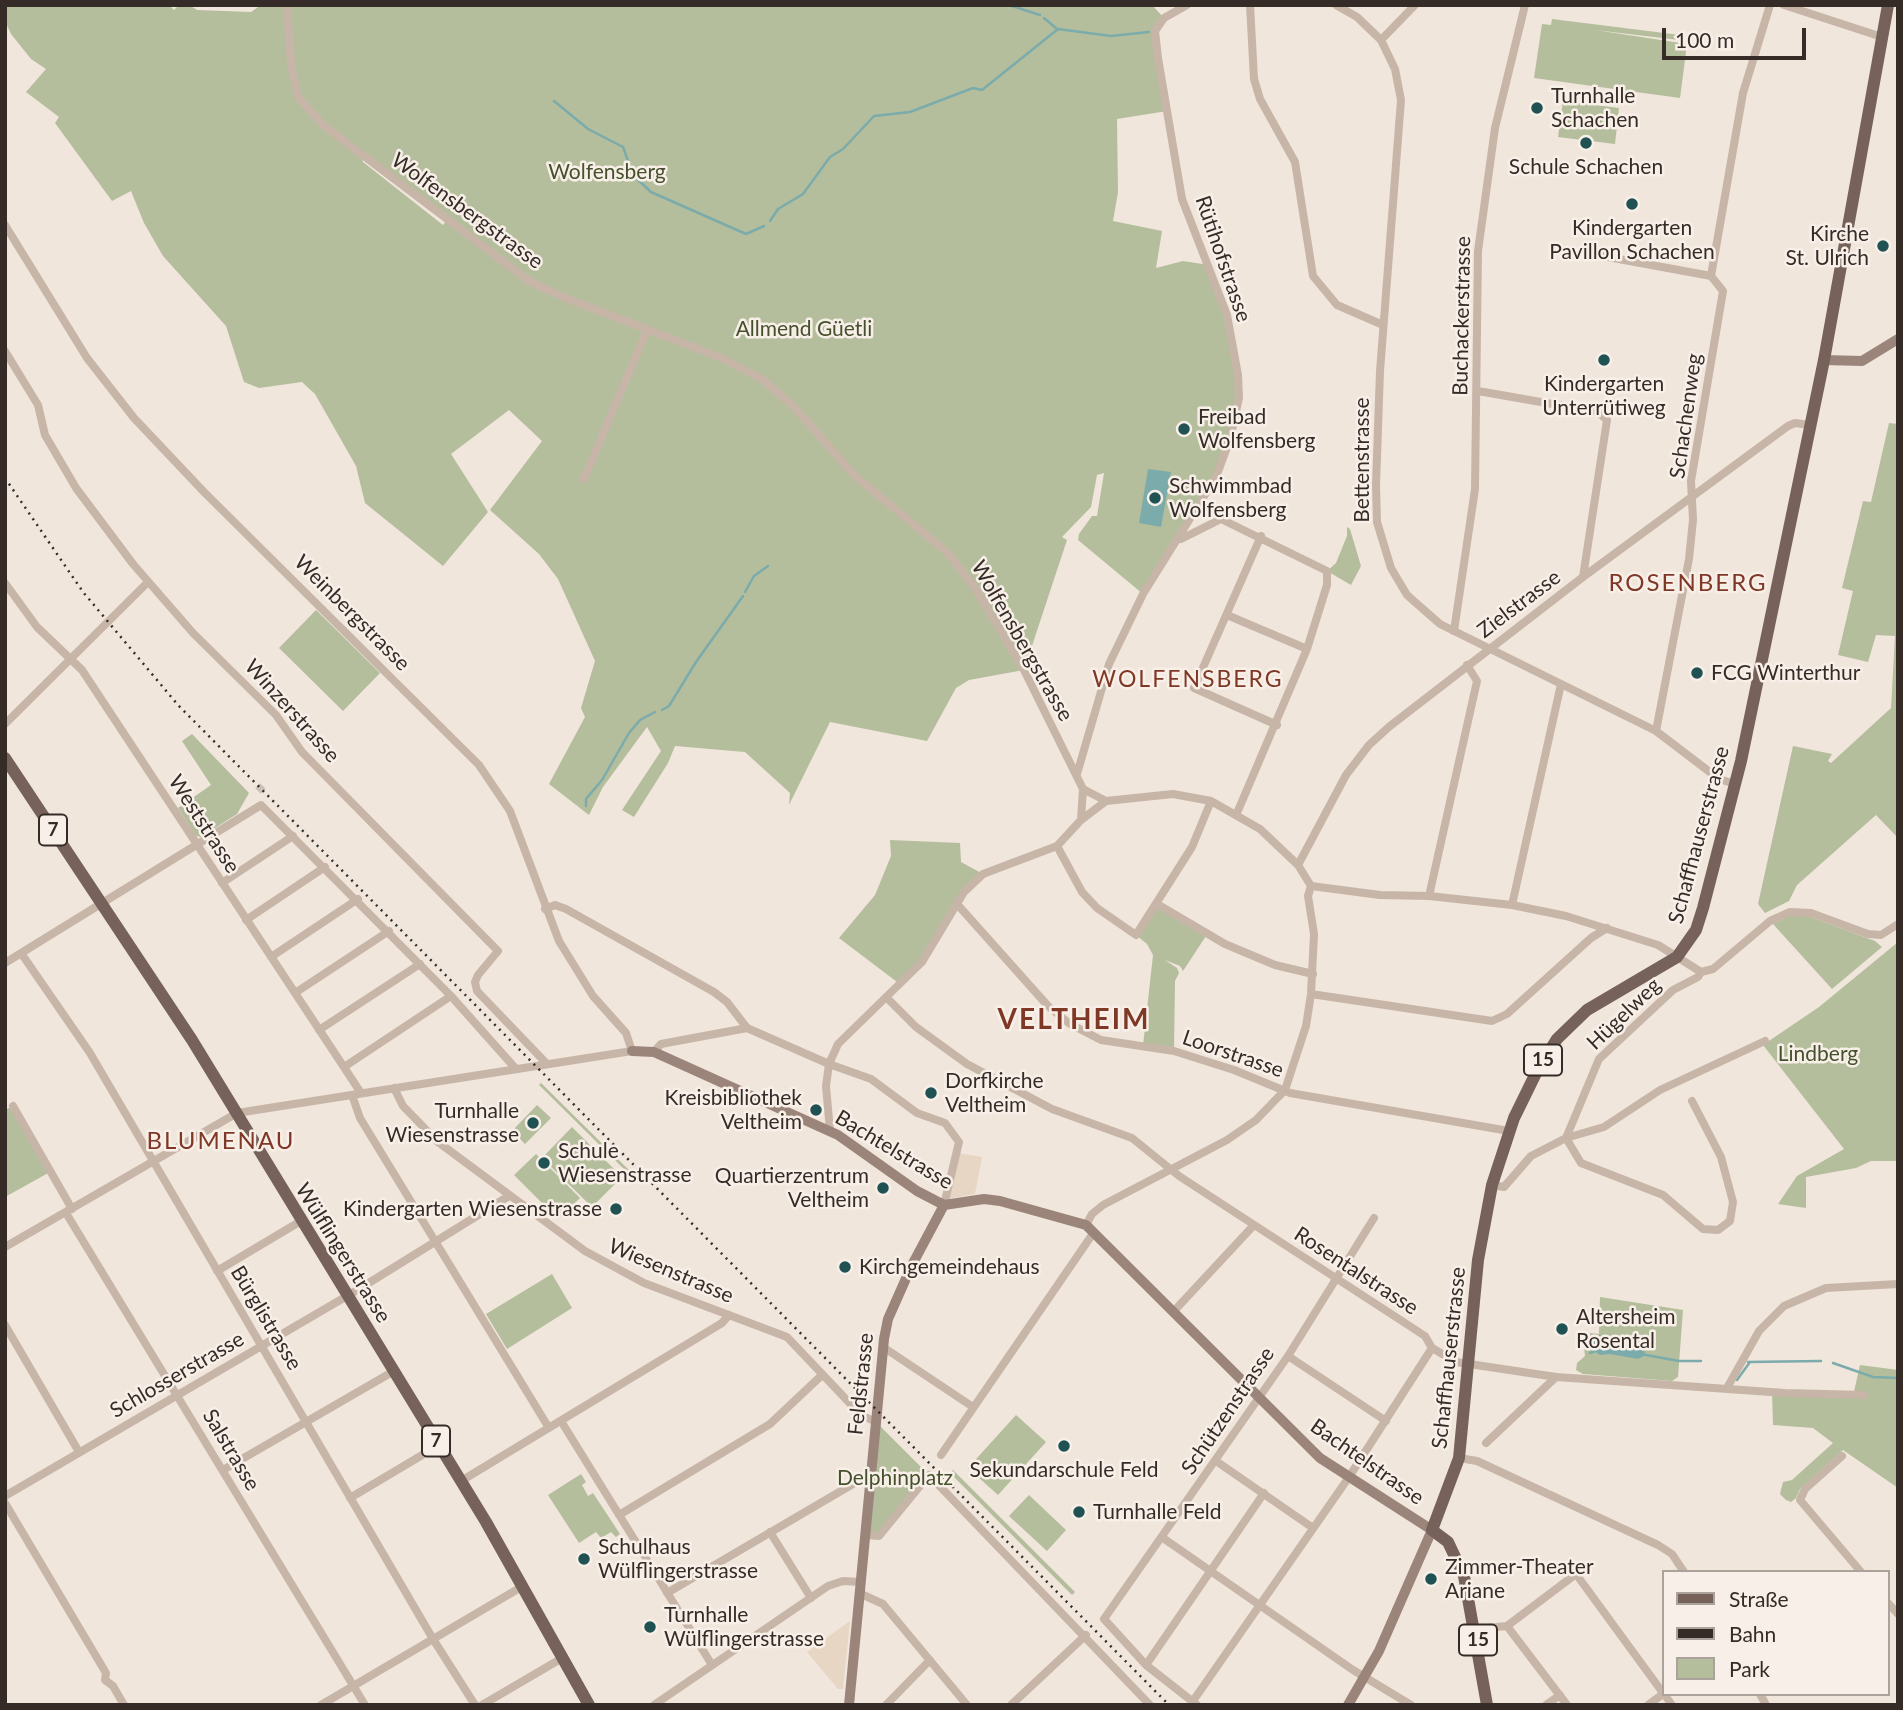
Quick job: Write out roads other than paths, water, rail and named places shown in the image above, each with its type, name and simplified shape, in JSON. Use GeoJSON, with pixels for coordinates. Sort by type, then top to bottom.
{"type":"FeatureCollection","features":[{"type":"Feature","properties":{"kind":"main road","name":"Schaffhauserstrasse"},"geometry":{"type":"LineString","coordinates":[[1432,1530],[1459,1458],[1481,1240],[1492,1185],[1509,1131],[1537,1071],[1564,1030],[1600,1002],[1677,957],[1696,930],[1703,908],[1735,784],[1824,360],[1888,5]]}},
{"type":"Feature","properties":{"kind":"main road","name":"Wülflingerstrasse"},"geometry":{"type":"LineString","coordinates":[[5,758],[170,1005],[237,1113],[461,1481],[564,1657],[589,1705]]}},
{"type":"Feature","properties":{"kind":"main road","name":"15"},"geometry":{"type":"LineString","coordinates":[[1432,1530],[1448,1542],[1464,1576],[1476,1629],[1487,1705]]}},
{"type":"Feature","properties":{"kind":"street","name":"Wolfensbergstrasse"},"geometry":{"type":"LineString","coordinates":[[287,5],[291,65],[298,97],[315,118],[529,281],[739,366],[762,379],[795,408],[854,475],[948,553],[975,588],[1024,670],[1083,789]]}},
{"type":"Feature","properties":{"kind":"street","name":"Rütihofstrasse"},"geometry":{"type":"LineString","coordinates":[[1077,774],[1109,664],[1143,594],[1216,477],[1230,439],[1238,386],[1227,315],[1182,199],[1158,58],[1155,31],[1164,18],[1187,5]]}},
{"type":"Feature","properties":{"kind":"street"},"geometry":{"type":"LineString","coordinates":[[1251,5],[1254,79],[1260,99],[1295,162],[1313,276],[1337,305],[1384,325]]}},
{"type":"Feature","properties":{"kind":"street","name":"Bettenstrasse"},"geometry":{"type":"LineString","coordinates":[[1336,5],[1356,17],[1381,40],[1395,69],[1401,100],[1384,325],[1376,485],[1382,545],[1391,568],[1408,595],[1430,616],[1489,649],[1656,731],[1719,779],[1735,784]]}},
{"type":"Feature","properties":{"kind":"street"},"geometry":{"type":"LineString","coordinates":[[1381,40],[1415,5]]}},
{"type":"Feature","properties":{"kind":"street","name":"Buchackerstrasse"},"geometry":{"type":"LineString","coordinates":[[1454,631],[1475,489],[1478,391],[1476,304],[1481,228],[1495,128],[1525,5]]}},
{"type":"Feature","properties":{"kind":"street","name":"Schachenweg"},"geometry":{"type":"LineString","coordinates":[[1656,731],[1689,559],[1693,497],[1691,481],[1723,291],[1711,276],[1743,93],[1770,5]]}},
{"type":"Feature","properties":{"kind":"street"},"geometry":{"type":"LineString","coordinates":[[1783,5],[1881,37]]}},
{"type":"Feature","properties":{"kind":"street","name":"Weinbergstrasse"},"geometry":{"type":"LineString","coordinates":[[5,225],[87,358],[134,418],[204,492],[479,765],[510,811],[545,909],[578,974],[593,996],[626,1032],[632,1051]]}},
{"type":"Feature","properties":{"kind":"street"},"geometry":{"type":"LineString","coordinates":[[1586,253],[1711,276]]}},
{"type":"Feature","properties":{"kind":"street"},"geometry":{"type":"LineString","coordinates":[[583,480],[647,330]]}},
{"type":"Feature","properties":{"kind":"street"},"geometry":{"type":"LineString","coordinates":[[1824,360],[1862,361],[1898,339]]}},
{"type":"Feature","properties":{"kind":"street","name":"Winzerstrasse"},"geometry":{"type":"LineString","coordinates":[[5,351],[38,405],[45,435],[76,488],[148,582],[193,633],[258,695],[302,752],[498,951],[478,975],[475,982],[477,991],[547,1064]]}},
{"type":"Feature","properties":{"kind":"street"},"geometry":{"type":"LineString","coordinates":[[1478,391],[1598,412],[1607,420],[1583,577]]}},
{"type":"Feature","properties":{"kind":"street","name":"Zielstrasse"},"geometry":{"type":"LineString","coordinates":[[1298,865],[1326,808],[1369,746],[1467,665],[1788,426],[1795,423],[1810,425]]}},
{"type":"Feature","properties":{"kind":"street"},"geometry":{"type":"LineString","coordinates":[[1178,541],[1204,525],[1221,519],[1261,536],[1326,571],[1327,585],[1307,649],[1277,725],[1237,813]]}},
{"type":"Feature","properties":{"kind":"street"},"geometry":{"type":"LineString","coordinates":[[1261,536],[1194,688],[1277,725]]}},
{"type":"Feature","properties":{"kind":"street"},"geometry":{"type":"LineString","coordinates":[[5,724],[148,582]]}},
{"type":"Feature","properties":{"kind":"street","name":"Weststrasse"},"geometry":{"type":"LineString","coordinates":[[5,583],[37,627],[82,670],[344,1068],[357,1094],[360,1118],[550,1428]]}},
{"type":"Feature","properties":{"kind":"street"},"geometry":{"type":"LineString","coordinates":[[1227,615],[1307,649]]}},
{"type":"Feature","properties":{"kind":"street"},"geometry":{"type":"LineString","coordinates":[[1429,896],[1477,681],[1467,665]]}},
{"type":"Feature","properties":{"kind":"street"},"geometry":{"type":"LineString","coordinates":[[1513,905],[1561,684]]}},
{"type":"Feature","properties":{"kind":"street"},"geometry":{"type":"LineString","coordinates":[[1081,820],[1083,789],[1106,801]]}},
{"type":"Feature","properties":{"kind":"street"},"geometry":{"type":"LineString","coordinates":[[830,1131],[826,1097],[829,1065],[844,1037],[887,998],[928,955],[964,892],[984,874],[1057,846],[1081,820],[1106,801],[1173,794],[1211,801],[1237,813],[1260,829],[1298,865],[1311,886],[1308,896],[1314,934],[1311,994],[1306,1026],[1284,1090],[1256,1120],[1171,1171],[1092,1213],[1090,1228],[941,1455]]}},
{"type":"Feature","properties":{"kind":"street"},"geometry":{"type":"LineString","coordinates":[[1057,846],[1082,892],[1097,908],[1136,935],[1192,847],[1211,801]]}},
{"type":"Feature","properties":{"kind":"street"},"geometry":{"type":"LineString","coordinates":[[5,963],[195,843],[261,805],[452,996],[516,1069]]}},
{"type":"Feature","properties":{"kind":"street"},"geometry":{"type":"LineString","coordinates":[[222,883],[293,836]]}},
{"type":"Feature","properties":{"kind":"street"},"geometry":{"type":"LineString","coordinates":[[246,920],[325,867]]}},
{"type":"Feature","properties":{"kind":"street"},"geometry":{"type":"LineString","coordinates":[[1311,886],[1380,895],[1429,896],[1513,905],[1607,928],[1658,945],[1701,972]]}},
{"type":"Feature","properties":{"kind":"street"},"geometry":{"type":"LineString","coordinates":[[271,957],[358,900]]}},
{"type":"Feature","properties":{"kind":"street","name":"Loorstrasse"},"geometry":{"type":"LineString","coordinates":[[957,904],[1048,1006],[1070,1024],[1101,1040],[1174,1051],[1234,1070],[1284,1090],[1509,1131]]}},
{"type":"Feature","properties":{"kind":"street"},"geometry":{"type":"LineString","coordinates":[[1157,904],[1225,944],[1275,965],[1313,974]]}},
{"type":"Feature","properties":{"kind":"street"},"geometry":{"type":"LineString","coordinates":[[545,909],[555,905],[566,909],[714,992],[727,1002],[747,1028],[829,1065],[871,1079],[917,1113],[945,1123],[959,1142],[944,1205]]}},
{"type":"Feature","properties":{"kind":"street","name":"Hügelweg"},"geometry":{"type":"LineString","coordinates":[[1566,1138],[1600,1059],[1673,990],[1698,977],[1701,972],[1713,969],[1770,921],[1790,912],[1811,913],[1876,935],[1898,924]]}},
{"type":"Feature","properties":{"kind":"street"},"geometry":{"type":"LineString","coordinates":[[1311,994],[1492,1021],[1507,1014],[1591,938],[1607,928]]}},
{"type":"Feature","properties":{"kind":"street"},"geometry":{"type":"LineString","coordinates":[[295,993],[389,931]]}},
{"type":"Feature","properties":{"kind":"street","name":"Bürglistrasse"},"geometry":{"type":"LineString","coordinates":[[21,953],[90,1054],[433,1639],[475,1705]]}},
{"type":"Feature","properties":{"kind":"street"},"geometry":{"type":"LineString","coordinates":[[319,1030],[420,964]]}},
{"type":"Feature","properties":{"kind":"street"},"geometry":{"type":"LineString","coordinates":[[344,1068],[452,996]]}},
{"type":"Feature","properties":{"kind":"street","name":"Rosentalstrasse"},"geometry":{"type":"LineString","coordinates":[[887,998],[916,1027],[967,1064],[1052,1110],[1132,1139],[1171,1171],[1425,1336],[1430,1340],[1432,1348],[1456,1362],[1556,1377],[1864,1395]]}},
{"type":"Feature","properties":{"kind":"street"},"geometry":{"type":"LineString","coordinates":[[654,1052],[661,1044],[747,1028]]}},
{"type":"Feature","properties":{"kind":"street"},"geometry":{"type":"LineString","coordinates":[[1492,1185],[1504,1187],[1531,1156],[1566,1138],[1604,1127],[1660,1090],[1765,1041]]}},
{"type":"Feature","properties":{"kind":"street","name":"Bachtelstrasse"},"geometry":{"type":"LineString","coordinates":[[237,1113],[632,1051],[654,1052],[830,1131],[916,1191],[944,1205],[984,1199],[1090,1228],[1258,1399],[1320,1458],[1432,1530]]}},
{"type":"Feature","properties":{"kind":"street","name":"Wiesenstrasse"},"geometry":{"type":"LineString","coordinates":[[394,1088],[402,1106],[418,1125],[509,1196],[612,1268],[787,1336],[861,1415],[876,1422]]}},
{"type":"Feature","properties":{"kind":"street"},"geometry":{"type":"LineString","coordinates":[[1566,1138],[1581,1163],[1663,1195],[1703,1228],[1718,1230],[1730,1221],[1733,1202],[1721,1157],[1692,1101]]}},
{"type":"Feature","properties":{"kind":"street","name":"Salstrasse"},"geometry":{"type":"LineString","coordinates":[[13,1106],[69,1211],[177,1395],[365,1705]]}},
{"type":"Feature","properties":{"kind":"street"},"geometry":{"type":"LineString","coordinates":[[5,1247],[237,1113]]}},
{"type":"Feature","properties":{"kind":"street","name":"Schlosserstrasse"},"geometry":{"type":"LineString","coordinates":[[5,1496],[347,1296],[509,1196]]}},
{"type":"Feature","properties":{"kind":"street","name":"Feldstrasse"},"geometry":{"type":"LineString","coordinates":[[849,1705],[883,1347],[888,1319],[944,1205]]}},
{"type":"Feature","properties":{"kind":"street","name":"Schützenstrasse"},"geometry":{"type":"LineString","coordinates":[[1146,1665],[1104,1619],[1288,1356],[1374,1218]]}},
{"type":"Feature","properties":{"kind":"street"},"geometry":{"type":"LineString","coordinates":[[217,1271],[301,1221]]}},
{"type":"Feature","properties":{"kind":"street"},"geometry":{"type":"LineString","coordinates":[[1174,1311],[1254,1225]]}},
{"type":"Feature","properties":{"kind":"street"},"geometry":{"type":"LineString","coordinates":[[1727,1388],[1759,1331],[1784,1306],[1826,1288],[1898,1284]]}},
{"type":"Feature","properties":{"kind":"street"},"geometry":{"type":"LineString","coordinates":[[461,1481],[722,1323],[729,1315]]}},
{"type":"Feature","properties":{"kind":"street"},"geometry":{"type":"LineString","coordinates":[[5,1325],[79,1452]]}},
{"type":"Feature","properties":{"kind":"street"},"geometry":{"type":"LineString","coordinates":[[883,1347],[973,1407]]}},
{"type":"Feature","properties":{"kind":"street"},"geometry":{"type":"LineString","coordinates":[[1264,1493],[1146,1665],[1195,1703],[1349,1478],[1432,1348]]}},
{"type":"Feature","properties":{"kind":"street"},"geometry":{"type":"LineString","coordinates":[[1288,1356],[1386,1421]]}},
{"type":"Feature","properties":{"kind":"street"},"geometry":{"type":"LineString","coordinates":[[223,1471],[394,1371]]}},
{"type":"Feature","properties":{"kind":"street"},"geometry":{"type":"LineString","coordinates":[[619,1515],[769,1424],[822,1375]]}},
{"type":"Feature","properties":{"kind":"street"},"geometry":{"type":"LineString","coordinates":[[1486,1443],[1556,1377]]}},
{"type":"Feature","properties":{"kind":"street"},"geometry":{"type":"LineString","coordinates":[[561,1421],[712,1665]]}},
{"type":"Feature","properties":{"kind":"street"},"geometry":{"type":"LineString","coordinates":[[350,1498],[439,1445]]}},
{"type":"Feature","properties":{"kind":"street"},"geometry":{"type":"LineString","coordinates":[[1842,1456],[1805,1489],[1800,1500],[1859,1570]]}},
{"type":"Feature","properties":{"kind":"street"},"geometry":{"type":"LineString","coordinates":[[1459,1458],[1477,1461],[1658,1545],[1672,1555],[1683,1570]]}},
{"type":"Feature","properties":{"kind":"street"},"geometry":{"type":"LineString","coordinates":[[1216,1461],[1313,1528]]}},
{"type":"Feature","properties":{"kind":"street"},"geometry":{"type":"LineString","coordinates":[[865,1535],[879,1536],[929,1475],[1086,1635],[1150,1705]]}},
{"type":"Feature","properties":{"kind":"street"},"geometry":{"type":"LineString","coordinates":[[667,1593],[858,1481],[870,1482]]}},
{"type":"Feature","properties":{"kind":"street"},"geometry":{"type":"LineString","coordinates":[[5,1503],[106,1673],[105,1681],[113,1686],[124,1705]]}},
{"type":"Feature","properties":{"kind":"street","name":"Schaffhauserstrasse"},"geometry":{"type":"LineString","coordinates":[[1348,1705],[1365,1678],[1432,1530]]}},
{"type":"Feature","properties":{"kind":"street"},"geometry":{"type":"LineString","coordinates":[[769,1532],[811,1598]]}},
{"type":"Feature","properties":{"kind":"street"},"geometry":{"type":"LineString","coordinates":[[1163,1538],[1365,1678],[1411,1705]]}},
{"type":"Feature","properties":{"kind":"street"},"geometry":{"type":"LineString","coordinates":[[1476,1629],[1507,1626],[1576,1574],[1661,1691]]}},
{"type":"Feature","properties":{"kind":"street"},"geometry":{"type":"LineString","coordinates":[[654,1705],[835,1583],[860,1587],[883,1604],[967,1705]]}},
{"type":"Feature","properties":{"kind":"street"},"geometry":{"type":"LineString","coordinates":[[321,1705],[523,1586]]}},
{"type":"Feature","properties":{"kind":"street"},"geometry":{"type":"LineString","coordinates":[[1507,1626],[1567,1705]]}},
{"type":"Feature","properties":{"kind":"street"},"geometry":{"type":"LineString","coordinates":[[1012,1705],[1086,1635]]}},
{"type":"Feature","properties":{"kind":"street"},"geometry":{"type":"LineString","coordinates":[[482,1705],[564,1657]]}},
{"type":"Feature","properties":{"kind":"street"},"geometry":{"type":"LineString","coordinates":[[886,1705],[930,1660]]}},
{"type":"Feature","properties":{"kind":"street"},"geometry":{"type":"LineString","coordinates":[[1546,1705],[1560,1695]]}},
{"type":"Feature","properties":{"kind":"water","name":"Schwimmbad Wolfensberg"},"geometry":{"type":"Polygon","coordinates":[[[1148,469],[1171,472],[1161,527],[1139,523],[1148,469]]]}},
{"type":"Feature","properties":{"kind":"water"},"geometry":{"type":"Polygon","coordinates":[[[1600,1335],[1614,1343],[1642,1347],[1646,1355],[1638,1359],[1600,1355],[1594,1351],[1592,1338],[1600,1335]]]}},
{"type":"Feature","properties":{"kind":"waterway"},"geometry":{"type":"LineString","coordinates":[[1009,5],[1040,15]]}},
{"type":"Feature","properties":{"kind":"waterway"},"geometry":{"type":"LineString","coordinates":[[1044,18],[1057,29]]}},
{"type":"Feature","properties":{"kind":"waterway"},"geometry":{"type":"LineString","coordinates":[[770,221],[778,209],[803,194],[830,157],[843,149],[874,116],[910,112],[973,88],[982,90],[1058,29],[1111,36],[1149,32]]}},
{"type":"Feature","properties":{"kind":"waterway"},"geometry":{"type":"LineString","coordinates":[[554,101],[588,129],[623,147],[633,175],[651,192],[746,234],[764,226]]}},
{"type":"Feature","properties":{"kind":"waterway"},"geometry":{"type":"LineString","coordinates":[[745,592],[754,576],[768,566]]}},
{"type":"Feature","properties":{"kind":"waterway"},"geometry":{"type":"LineString","coordinates":[[662,710],[669,706],[696,662],[743,596]]}},
{"type":"Feature","properties":{"kind":"waterway"},"geometry":{"type":"LineString","coordinates":[[586,806],[586,799],[602,780],[629,733],[640,720],[655,712]]}},
{"type":"Feature","properties":{"kind":"waterway"},"geometry":{"type":"LineString","coordinates":[[1590,1353],[1595,1351]]}},
{"type":"Feature","properties":{"kind":"waterway"},"geometry":{"type":"LineString","coordinates":[[1646,1355],[1679,1361],[1701,1361]]}},
{"type":"Feature","properties":{"kind":"waterway"},"geometry":{"type":"LineString","coordinates":[[1748,1362],[1821,1361]]}},
{"type":"Feature","properties":{"kind":"waterway"},"geometry":{"type":"LineString","coordinates":[[1737,1380],[1750,1362]]}},
{"type":"Feature","properties":{"kind":"waterway"},"geometry":{"type":"LineString","coordinates":[[1833,1363],[1873,1377],[1898,1378]]}},
{"type":"Feature","properties":{"kind":"tunnel"},"geometry":{"type":"LineString","coordinates":[[258,791],[263,786]]}},
{"type":"Feature","properties":{"kind":"railway"},"geometry":{"type":"LineString","coordinates":[[5,478],[83,592],[178,705],[1169,1705]]}},
{"type":"Feature","properties":{"kind":"place","name":"Turnhalle Schachen"},"geometry":{"type":"Point","coordinates":[1537,108]}},
{"type":"Feature","properties":{"kind":"place","name":"Schule Schachen"},"geometry":{"type":"Point","coordinates":[1586,143]}},
{"type":"Feature","properties":{"kind":"place","name":"Kindergarten Pavillon Schachen"},"geometry":{"type":"Point","coordinates":[1632,204]}},
{"type":"Feature","properties":{"kind":"place","name":"Kirche St. Ulrich"},"geometry":{"type":"Point","coordinates":[1883,246]}},
{"type":"Feature","properties":{"kind":"place","name":"Kindergarten Unterrütiweg"},"geometry":{"type":"Point","coordinates":[1604,360]}},
{"type":"Feature","properties":{"kind":"place","name":"Freibad Wolfensberg"},"geometry":{"type":"Point","coordinates":[1184,429]}},
{"type":"Feature","properties":{"kind":"place","name":"Schwimmbad Wolfensberg"},"geometry":{"type":"Point","coordinates":[1155,498]}},
{"type":"Feature","properties":{"kind":"place","name":"FCG Winterthur"},"geometry":{"type":"Point","coordinates":[1697,673]}},
{"type":"Feature","properties":{"kind":"place","name":"Dorfkirche Veltheim"},"geometry":{"type":"Point","coordinates":[931,1093]}},
{"type":"Feature","properties":{"kind":"place","name":"Kreisbibliothek Veltheim"},"geometry":{"type":"Point","coordinates":[816,1110]}},
{"type":"Feature","properties":{"kind":"place","name":"Turnhalle Wiesenstrasse"},"geometry":{"type":"Point","coordinates":[533,1123]}},
{"type":"Feature","properties":{"kind":"place","name":"Schule Wiesenstrasse"},"geometry":{"type":"Point","coordinates":[544,1163]}},
{"type":"Feature","properties":{"kind":"place","name":"Quartierzentrum Veltheim"},"geometry":{"type":"Point","coordinates":[883,1188]}},
{"type":"Feature","properties":{"kind":"place","name":"Kindergarten Wiesenstrasse"},"geometry":{"type":"Point","coordinates":[616,1209]}},
{"type":"Feature","properties":{"kind":"place","name":"Kirchgemeindehaus"},"geometry":{"type":"Point","coordinates":[845,1267]}},
{"type":"Feature","properties":{"kind":"place","name":"Altersheim Rosental"},"geometry":{"type":"Point","coordinates":[1562,1329]}},
{"type":"Feature","properties":{"kind":"place","name":"Sekundarschule Feld"},"geometry":{"type":"Point","coordinates":[1064,1446]}},
{"type":"Feature","properties":{"kind":"place","name":"Turnhalle Feld"},"geometry":{"type":"Point","coordinates":[1079,1512]}},
{"type":"Feature","properties":{"kind":"place","name":"Schulhaus Wülflingerstrasse"},"geometry":{"type":"Point","coordinates":[584,1559]}},
{"type":"Feature","properties":{"kind":"place","name":"Zimmer-Theater Ariane"},"geometry":{"type":"Point","coordinates":[1431,1579]}},
{"type":"Feature","properties":{"kind":"place","name":"Turnhalle Wülflingerstrasse"},"geometry":{"type":"Point","coordinates":[650,1627]}},
{"type":"Feature","properties":{"kind":"district","name":"ROSENBERG"},"geometry":{"type":"Point","coordinates":[1688,583]}},
{"type":"Feature","properties":{"kind":"district","name":"WOLFENSBERG"},"geometry":{"type":"Point","coordinates":[1188,680]}},
{"type":"Feature","properties":{"kind":"district","name":"VELTHEIM"},"geometry":{"type":"Point","coordinates":[1074,1020]}},
{"type":"Feature","properties":{"kind":"district","name":"BLUMENAU"},"geometry":{"type":"Point","coordinates":[221,1141]}},
{"type":"Feature","properties":{"kind":"park label","name":"Wolfensberg"},"geometry":{"type":"Point","coordinates":[607,172]}},
{"type":"Feature","properties":{"kind":"park label","name":"Allmend Güetli"},"geometry":{"type":"Point","coordinates":[804,329]}},
{"type":"Feature","properties":{"kind":"park label","name":"Lindberg"},"geometry":{"type":"Point","coordinates":[1818,1054]}},
{"type":"Feature","properties":{"kind":"park label","name":"Delphinplatz"},"geometry":{"type":"Point","coordinates":[895,1478]}}]}
